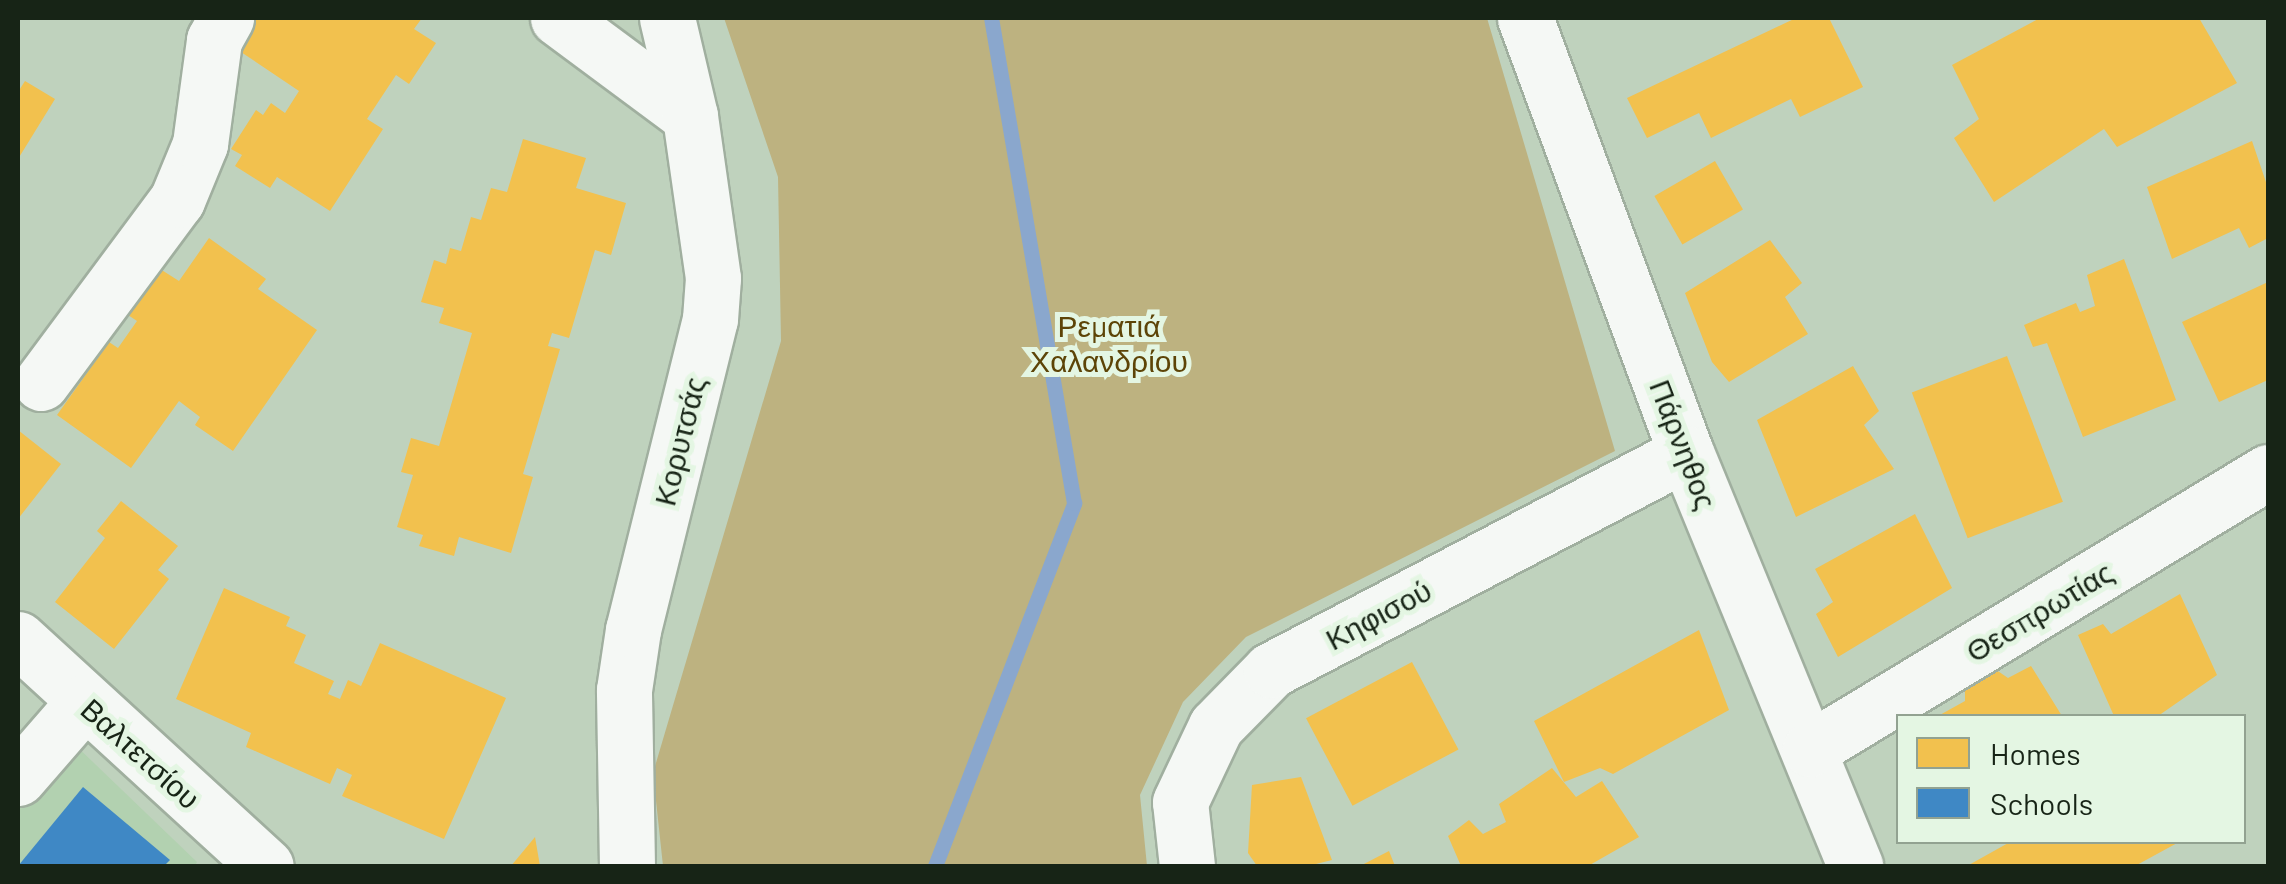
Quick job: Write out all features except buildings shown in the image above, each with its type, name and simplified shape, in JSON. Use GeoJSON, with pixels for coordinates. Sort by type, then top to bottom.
{"type":"FeatureCollection","features":[{"type":"Feature","properties":{"kind":"street"},"geometry":{"type":"LineString","coordinates":[[41,383],[178,200],[200,144],[214,40],[226,18]]}},
{"type":"Feature","properties":{"kind":"street"},"geometry":{"type":"LineString","coordinates":[[558,18],[690,116]]}},
{"type":"Feature","properties":{"kind":"street","name":"Κορυτσάς"},"geometry":{"type":"LineString","coordinates":[[626,866],[624,690],[633,630],[710,319],[710,237],[690,116],[667,18]]}},
{"type":"Feature","properties":{"kind":"street","name":"Πάρνηθος"},"geometry":{"type":"LineString","coordinates":[[1525,18],[1686,453],[1855,866]]}},
{"type":"Feature","properties":{"kind":"street","name":"Κηφισού"},"geometry":{"type":"LineString","coordinates":[[1188,866],[1180,802],[1216,726],[1271,670],[1686,453]]}},
{"type":"Feature","properties":{"kind":"street","name":"Θεσπρωτίας"},"geometry":{"type":"LineString","coordinates":[[1810,749],[2268,472]]}},
{"type":"Feature","properties":{"kind":"street","name":"Βαλτετσίου"},"geometry":{"type":"LineString","coordinates":[[18,639],[266,866]]}},
{"type":"Feature","properties":{"kind":"street"},"geometry":{"type":"LineString","coordinates":[[18,778],[84,702]]}},
{"type":"Feature","properties":{"kind":"shaded area"},"geometry":{"type":"Polygon","coordinates":[[[69,739],[197,862],[195,866],[18,866],[18,801],[69,739]]]}},
{"type":"Feature","properties":{"kind":"green space","name":"Ρεματιά Χαλανδρίου"},"geometry":{"type":"Polygon","coordinates":[[[724,18],[1487,18],[1615,451],[1246,637],[1183,702],[1140,795],[1147,866],[663,866],[653,773],[781,341],[778,177],[724,18]]]}},
{"type":"Feature","properties":{"kind":"waterway"},"geometry":{"type":"LineString","coordinates":[[935,866],[1074,503],[991,18]]}}]}
